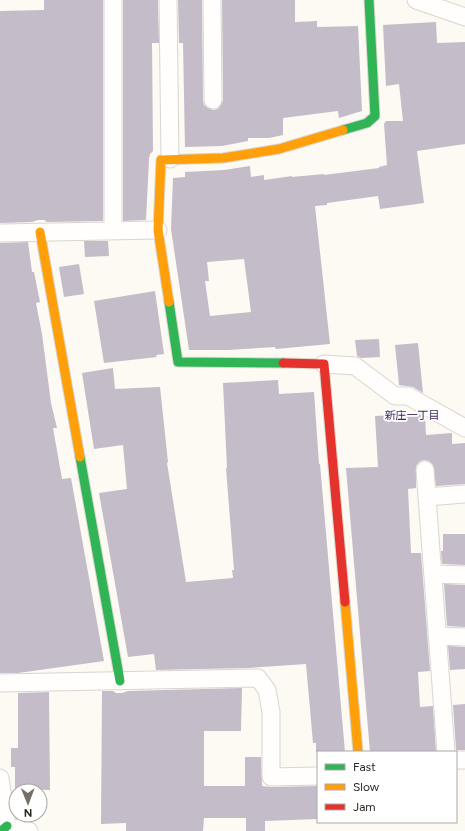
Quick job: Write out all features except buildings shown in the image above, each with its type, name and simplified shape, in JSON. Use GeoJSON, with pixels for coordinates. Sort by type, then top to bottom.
{"type":"FeatureCollection","features":[{"type":"Feature","properties":{"kind":"street"},"geometry":{"type":"LineString","coordinates":[[113,0],[113,231]]}},
{"type":"Feature","properties":{"kind":"street"},"geometry":{"type":"LineString","coordinates":[[168,0],[170,159]]}},
{"type":"Feature","properties":{"kind":"street"},"geometry":{"type":"LineString","coordinates":[[212,0],[213,100]]}},
{"type":"Feature","properties":{"kind":"street"},"geometry":{"type":"LineString","coordinates":[[370,0],[375,116],[367,123],[280,149],[223,158],[161,160],[158,230],[178,362],[324,364],[355,366],[395,396],[408,396],[465,428]]}},
{"type":"Feature","properties":{"kind":"street"},"geometry":{"type":"LineString","coordinates":[[416,0],[465,17]]}},
{"type":"Feature","properties":{"kind":"street"},"geometry":{"type":"LineString","coordinates":[[0,233],[158,230]]}},
{"type":"Feature","properties":{"kind":"street"},"geometry":{"type":"LineString","coordinates":[[40,232],[120,681]]}},
{"type":"Feature","properties":{"kind":"street"},"geometry":{"type":"LineString","coordinates":[[324,364],[358,751]]}},
{"type":"Feature","properties":{"kind":"street"},"geometry":{"type":"LineString","coordinates":[[425,470],[446,751]]}},
{"type":"Feature","properties":{"kind":"street"},"geometry":{"type":"LineString","coordinates":[[427,497],[465,494]]}},
{"type":"Feature","properties":{"kind":"street"},"geometry":{"type":"LineString","coordinates":[[433,574],[465,575]]}},
{"type":"Feature","properties":{"kind":"street"},"geometry":{"type":"LineString","coordinates":[[437,636],[465,637]]}},
{"type":"Feature","properties":{"kind":"street"},"geometry":{"type":"LineString","coordinates":[[0,683],[258,678],[267,690],[271,712],[271,777],[317,776]]}},
{"type":"Feature","properties":{"kind":"street"},"geometry":{"type":"LineString","coordinates":[[0,778],[4,828],[30,831]]}},
{"type":"Feature","properties":{"kind":"traffic: fast"},"geometry":{"type":"LineString","coordinates":[[343,130],[367,123],[375,116],[369,0]]}},
{"type":"Feature","properties":{"kind":"traffic: fast"},"geometry":{"type":"LineString","coordinates":[[169,302],[178,362],[283,363]]}},
{"type":"Feature","properties":{"kind":"traffic: fast"},"geometry":{"type":"LineString","coordinates":[[80,457],[120,681]]}},
{"type":"Feature","properties":{"kind":"traffic: fast"},"geometry":{"type":"LineString","coordinates":[[1,831],[7,826]]}},
{"type":"Feature","properties":{"kind":"traffic: slow"},"geometry":{"type":"LineString","coordinates":[[169,302],[158,230],[161,160],[223,158],[279,149],[343,130]]}},
{"type":"Feature","properties":{"kind":"traffic: slow"},"geometry":{"type":"LineString","coordinates":[[40,232],[80,457]]}},
{"type":"Feature","properties":{"kind":"traffic: slow"},"geometry":{"type":"LineString","coordinates":[[345,602],[358,751]]}},
{"type":"Feature","properties":{"kind":"traffic: jam"},"geometry":{"type":"LineString","coordinates":[[283,363],[324,364],[345,602]]}},
{"type":"Feature","properties":{"kind":"district","name":"新庄一丁目"},"geometry":{"type":"Point","coordinates":[412,415]}}]}
